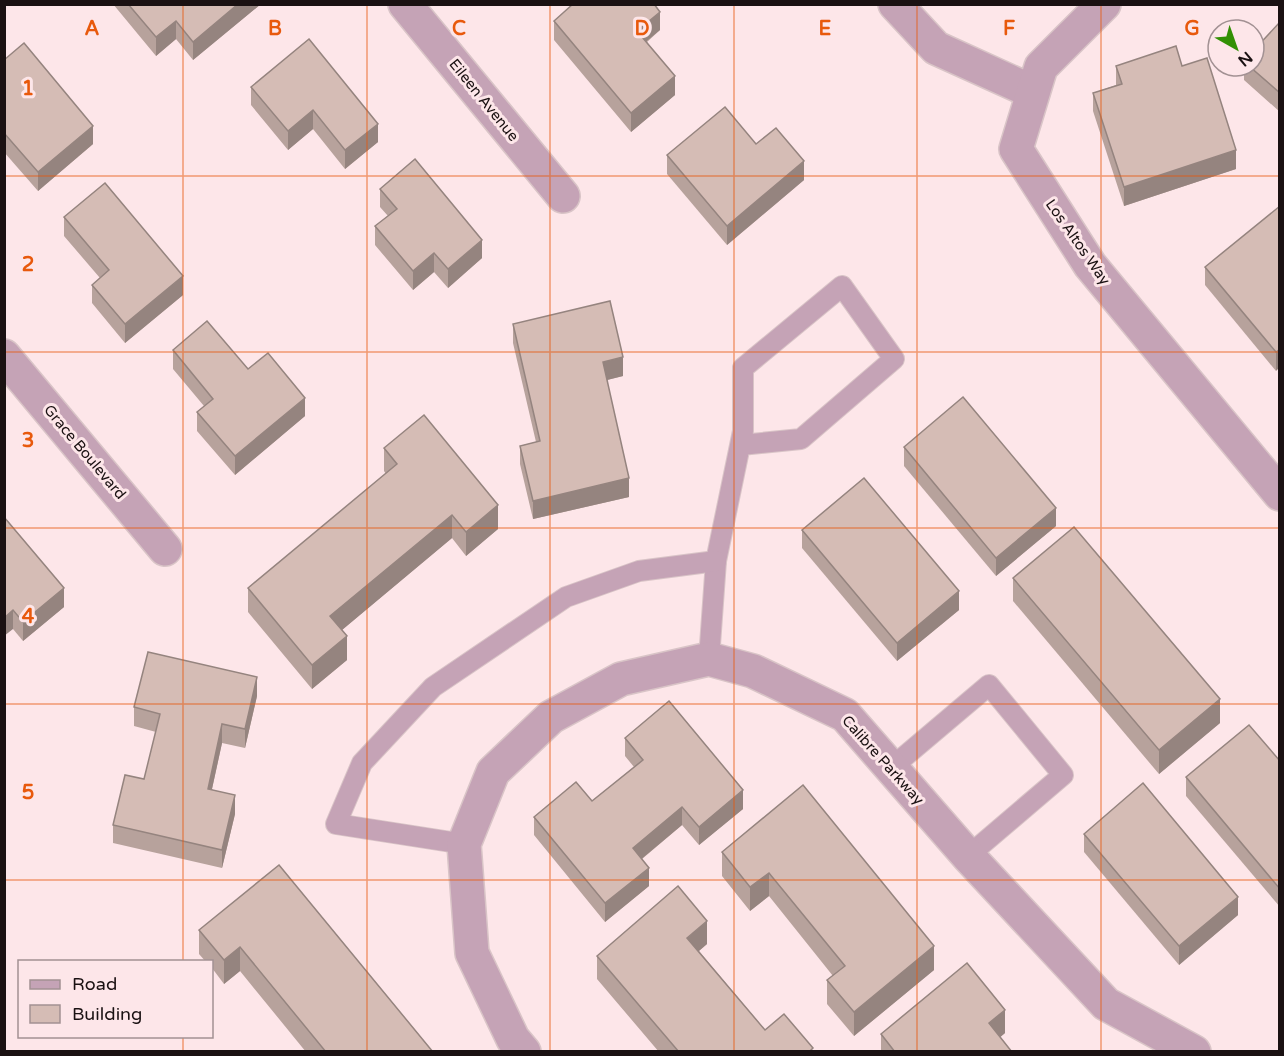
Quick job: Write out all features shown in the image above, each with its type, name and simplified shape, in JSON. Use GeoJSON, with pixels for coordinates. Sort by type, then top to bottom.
{"type":"FeatureCollection","features":[{"type":"Feature","properties":{"kind":"street","name":"Eileen Avenue"},"geometry":{"type":"LineString","coordinates":[[405,4],[563,196]]}},
{"type":"Feature","properties":{"kind":"street"},"geometry":{"type":"LineString","coordinates":[[895,4],[936,48],[1033,92]]}},
{"type":"Feature","properties":{"kind":"street","name":"Los Altos Way"},"geometry":{"type":"LineString","coordinates":[[1104,4],[1041,67],[1016,149],[1090,265],[1280,494]]}},
{"type":"Feature","properties":{"kind":"street","name":"Grace Boulevard"},"geometry":{"type":"LineString","coordinates":[[4,356],[165,549]]}},
{"type":"Feature","properties":{"kind":"street","name":"Calibre Parkway"},"geometry":{"type":"LineString","coordinates":[[524,1052],[513,1039],[472,953],[464,844],[493,772],[551,717],[621,679],[709,658],[753,671],[844,715],[968,856],[1106,1004],[1194,1052]]}},
{"type":"Feature","properties":{"kind":"lane"},"geometry":{"type":"LineString","coordinates":[[709,658],[716,561],[741,445],[743,368],[842,286],[894,359],[801,439],[741,445]]}},
{"type":"Feature","properties":{"kind":"lane"},"geometry":{"type":"LineString","coordinates":[[464,844],[336,824],[362,763],[433,687],[566,597],[639,571],[716,561]]}},
{"type":"Feature","properties":{"kind":"lane"},"geometry":{"type":"LineString","coordinates":[[891,768],[989,685],[1063,775],[968,856]]}},
{"type":"Feature","properties":{"kind":"building"},"geometry":{"type":"Polygon","coordinates":[[[128,4],[238,4],[193,42],[176,21],[156,37],[128,4]]]}},
{"type":"Feature","properties":{"kind":"building"},"geometry":{"type":"Polygon","coordinates":[[[573,4],[654,4],[660,12],[637,31],[675,76],[631,113],[554,21],[573,4]]]}},
{"type":"Feature","properties":{"kind":"building"},"geometry":{"type":"Polygon","coordinates":[[[1280,22],[1280,93],[1263,78],[1266,78],[1266,37],[1280,22]]]}},
{"type":"Feature","properties":{"kind":"building"},"geometry":{"type":"Polygon","coordinates":[[[309,39],[378,124],[345,150],[313,110],[288,131],[251,87],[309,39]]]}},
{"type":"Feature","properties":{"kind":"building"},"geometry":{"type":"Polygon","coordinates":[[[24,43],[93,126],[38,172],[4,133],[4,60],[24,43]]]}},
{"type":"Feature","properties":{"kind":"building"},"geometry":{"type":"Polygon","coordinates":[[[1176,46],[1182,66],[1206,58],[1206,78],[1213,78],[1236,150],[1124,187],[1093,93],[1122,84],[1116,66],[1176,46]]]}},
{"type":"Feature","properties":{"kind":"building"},"geometry":{"type":"Polygon","coordinates":[[[725,107],[756,144],[776,128],[804,161],[727,226],[667,155],[725,107]]]}},
{"type":"Feature","properties":{"kind":"building"},"geometry":{"type":"Polygon","coordinates":[[[415,159],[482,240],[448,269],[434,253],[413,271],[375,226],[397,209],[380,189],[415,159]]]}},
{"type":"Feature","properties":{"kind":"building"},"geometry":{"type":"Polygon","coordinates":[[[105,183],[183,276],[125,324],[92,285],[109,270],[64,217],[105,183]]]}},
{"type":"Feature","properties":{"kind":"building"},"geometry":{"type":"Polygon","coordinates":[[[1280,206],[1280,349],[1276,352],[1205,267],[1280,206]]]}},
{"type":"Feature","properties":{"kind":"building"},"geometry":{"type":"Polygon","coordinates":[[[610,301],[623,357],[603,362],[629,478],[533,501],[520,446],[540,441],[513,324],[610,301]]]}},
{"type":"Feature","properties":{"kind":"building"},"geometry":{"type":"Polygon","coordinates":[[[207,321],[248,369],[268,353],[305,398],[235,456],[197,412],[213,399],[173,350],[207,321]]]}},
{"type":"Feature","properties":{"kind":"building"},"geometry":{"type":"Polygon","coordinates":[[[963,397],[1056,508],[996,558],[904,447],[963,397]]]}},
{"type":"Feature","properties":{"kind":"building"},"geometry":{"type":"Polygon","coordinates":[[[424,415],[498,505],[466,532],[452,515],[330,616],[347,636],[312,665],[248,588],[397,464],[384,448],[424,415]]]}},
{"type":"Feature","properties":{"kind":"building"},"geometry":{"type":"Polygon","coordinates":[[[864,478],[959,591],[897,643],[802,530],[864,478]]]}},
{"type":"Feature","properties":{"kind":"building"},"geometry":{"type":"Polygon","coordinates":[[[4,517],[64,588],[23,622],[13,610],[4,618],[4,517]]]}},
{"type":"Feature","properties":{"kind":"building"},"geometry":{"type":"Polygon","coordinates":[[[1074,527],[1220,699],[1159,750],[1013,578],[1074,527]]]}},
{"type":"Feature","properties":{"kind":"building"},"geometry":{"type":"Polygon","coordinates":[[[148,652],[257,677],[245,729],[222,724],[208,789],[235,795],[222,850],[113,825],[125,775],[144,779],[160,714],[134,707],[148,652]]]}},
{"type":"Feature","properties":{"kind":"building"},"geometry":{"type":"Polygon","coordinates":[[[669,701],[743,790],[699,827],[682,807],[633,848],[649,868],[605,903],[534,817],[576,782],[592,801],[643,760],[625,738],[669,701]]]}},
{"type":"Feature","properties":{"kind":"building"},"geometry":{"type":"Polygon","coordinates":[[[1249,725],[1280,761],[1280,889],[1186,777],[1249,725]]]}},
{"type":"Feature","properties":{"kind":"building"},"geometry":{"type":"Polygon","coordinates":[[[1143,783],[1238,897],[1179,946],[1084,834],[1143,783]]]}},
{"type":"Feature","properties":{"kind":"building"},"geometry":{"type":"Polygon","coordinates":[[[803,785],[934,946],[854,1012],[827,980],[845,966],[769,873],[750,887],[722,852],[803,785]]]}},
{"type":"Feature","properties":{"kind":"building"},"geometry":{"type":"Polygon","coordinates":[[[279,865],[433,1052],[326,1052],[240,947],[224,960],[199,930],[279,865]]]}},
{"type":"Feature","properties":{"kind":"building"},"geometry":{"type":"Polygon","coordinates":[[[678,886],[707,921],[687,938],[765,1030],[784,1014],[813,1048],[809,1052],[679,1052],[597,956],[678,886]]]}},
{"type":"Feature","properties":{"kind":"building"},"geometry":{"type":"Polygon","coordinates":[[[967,963],[1005,1010],[989,1023],[1012,1052],[895,1052],[881,1034],[967,963]]]}}]}
